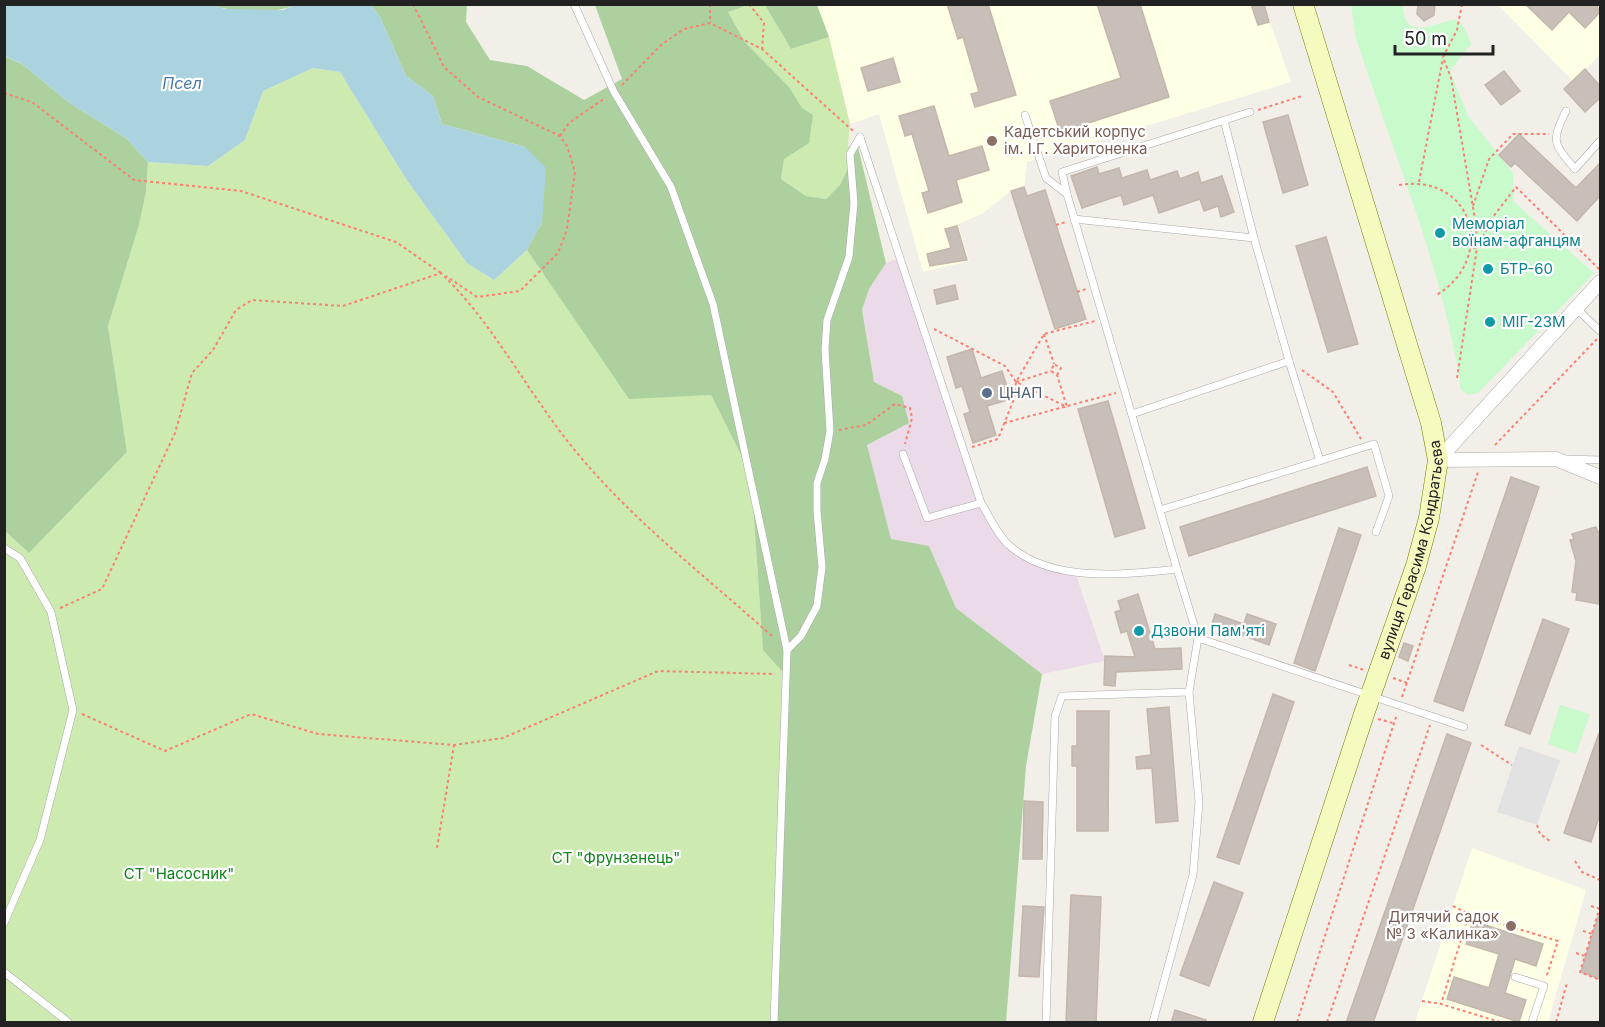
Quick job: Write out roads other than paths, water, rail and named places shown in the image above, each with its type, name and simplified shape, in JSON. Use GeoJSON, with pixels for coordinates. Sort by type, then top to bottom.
{"type":"FeatureCollection","features":[{"type":"Feature","properties":{"kind":"main road","name":"вулиця Герасима Кондратьєва"},"geometry":{"type":"LineString","coordinates":[[1263,1023],[1370,696],[1416,566],[1429,518],[1438,460],[1431,423],[1303,4]]}},
{"type":"Feature","properties":{"kind":"street"},"geometry":{"type":"LineString","coordinates":[[1438,460],[1600,282]]}},
{"type":"Feature","properties":{"kind":"street"},"geometry":{"type":"LineString","coordinates":[[1438,460],[1556,459],[1600,477]]}},
{"type":"Feature","properties":{"kind":"lane"},"geometry":{"type":"LineString","coordinates":[[574,4],[614,92],[671,187],[713,304],[787,651],[779,828],[774,1023]]}},
{"type":"Feature","properties":{"kind":"lane"},"geometry":{"type":"LineString","coordinates":[[1566,111],[1554,134],[1555,145],[1575,169],[1600,141]]}},
{"type":"Feature","properties":{"kind":"lane"},"geometry":{"type":"LineString","coordinates":[[1153,1023],[1193,875],[1199,802],[1189,692],[1198,638],[1062,172],[1250,112]]}},
{"type":"Feature","properties":{"kind":"lane"},"geometry":{"type":"LineString","coordinates":[[1025,115],[1046,178],[1067,194]]}},
{"type":"Feature","properties":{"kind":"lane"},"geometry":{"type":"LineString","coordinates":[[1224,120],[1254,238],[1320,461]]}},
{"type":"Feature","properties":{"kind":"lane"},"geometry":{"type":"LineString","coordinates":[[787,651],[801,636],[817,606],[822,567],[818,536],[817,483],[825,459],[830,431],[825,350],[827,320],[849,257],[854,203],[850,154],[860,137],[981,503],[1008,545],[1038,562],[1075,572],[1128,575],[1178,569]]}},
{"type":"Feature","properties":{"kind":"lane"},"geometry":{"type":"LineString","coordinates":[[1074,219],[1254,238]]}},
{"type":"Feature","properties":{"kind":"lane"},"geometry":{"type":"LineString","coordinates":[[1576,308],[1600,333]]}},
{"type":"Feature","properties":{"kind":"lane"},"geometry":{"type":"LineString","coordinates":[[1132,414],[1290,361]]}},
{"type":"Feature","properties":{"kind":"lane"},"geometry":{"type":"LineString","coordinates":[[1160,510],[1374,444],[1389,496],[1376,532]]}},
{"type":"Feature","properties":{"kind":"lane"},"geometry":{"type":"LineString","coordinates":[[903,454],[927,518],[981,503]]}},
{"type":"Feature","properties":{"kind":"lane"},"geometry":{"type":"LineString","coordinates":[[1556,459],[1600,460]]}},
{"type":"Feature","properties":{"kind":"lane"},"geometry":{"type":"LineString","coordinates":[[4,548],[20,558],[51,612],[73,710],[40,840],[4,923]]}},
{"type":"Feature","properties":{"kind":"lane"},"geometry":{"type":"LineString","coordinates":[[1198,638],[1464,727]]}},
{"type":"Feature","properties":{"kind":"lane"},"geometry":{"type":"LineString","coordinates":[[1046,1023],[1055,716],[1062,696],[1189,692]]}},
{"type":"Feature","properties":{"kind":"lane"},"geometry":{"type":"LineString","coordinates":[[4,972],[68,1023]]}},
{"type":"Feature","properties":{"kind":"lane"},"geometry":{"type":"LineString","coordinates":[[1515,977],[1544,986],[1532,1023]]}},
{"type":"Feature","properties":{"kind":"water","name":"Псел"},"geometry":{"type":"Polygon","coordinates":[[[210,4],[225,9],[283,10],[295,5],[371,5],[380,17],[406,76],[433,96],[442,124],[525,147],[546,168],[542,222],[527,250],[494,280],[467,263],[406,179],[340,72],[313,68],[263,91],[245,140],[208,166],[148,162],[126,138],[71,104],[22,64],[5,56],[5,5],[210,4]]]}},
{"type":"Feature","properties":{"kind":"place","name":"Кадетський корпус ім. І.Г. Харитоненка"},"geometry":{"type":"Point","coordinates":[992,141]}},
{"type":"Feature","properties":{"kind":"place","name":"Меморіал воїнам-афганцям"},"geometry":{"type":"Point","coordinates":[1440,233]}},
{"type":"Feature","properties":{"kind":"place","name":"БТР-60"},"geometry":{"type":"Point","coordinates":[1488,269]}},
{"type":"Feature","properties":{"kind":"place","name":"МІГ-23М"},"geometry":{"type":"Point","coordinates":[1490,322]}},
{"type":"Feature","properties":{"kind":"place","name":"ЦНАП"},"geometry":{"type":"Point","coordinates":[987,393]}},
{"type":"Feature","properties":{"kind":"place","name":"Дзвони Пам'яті"},"geometry":{"type":"Point","coordinates":[1139,631]}},
{"type":"Feature","properties":{"kind":"place","name":"Дитячий садок № 3 «Калинка»"},"geometry":{"type":"Point","coordinates":[1511,926]}},
{"type":"Feature","properties":{"kind":"park label","name":"СТ \"Фрунзенець\""},"geometry":{"type":"Point","coordinates":[616,858]}},
{"type":"Feature","properties":{"kind":"park label","name":"СТ \"Насосник\""},"geometry":{"type":"Point","coordinates":[179,874]}}]}
